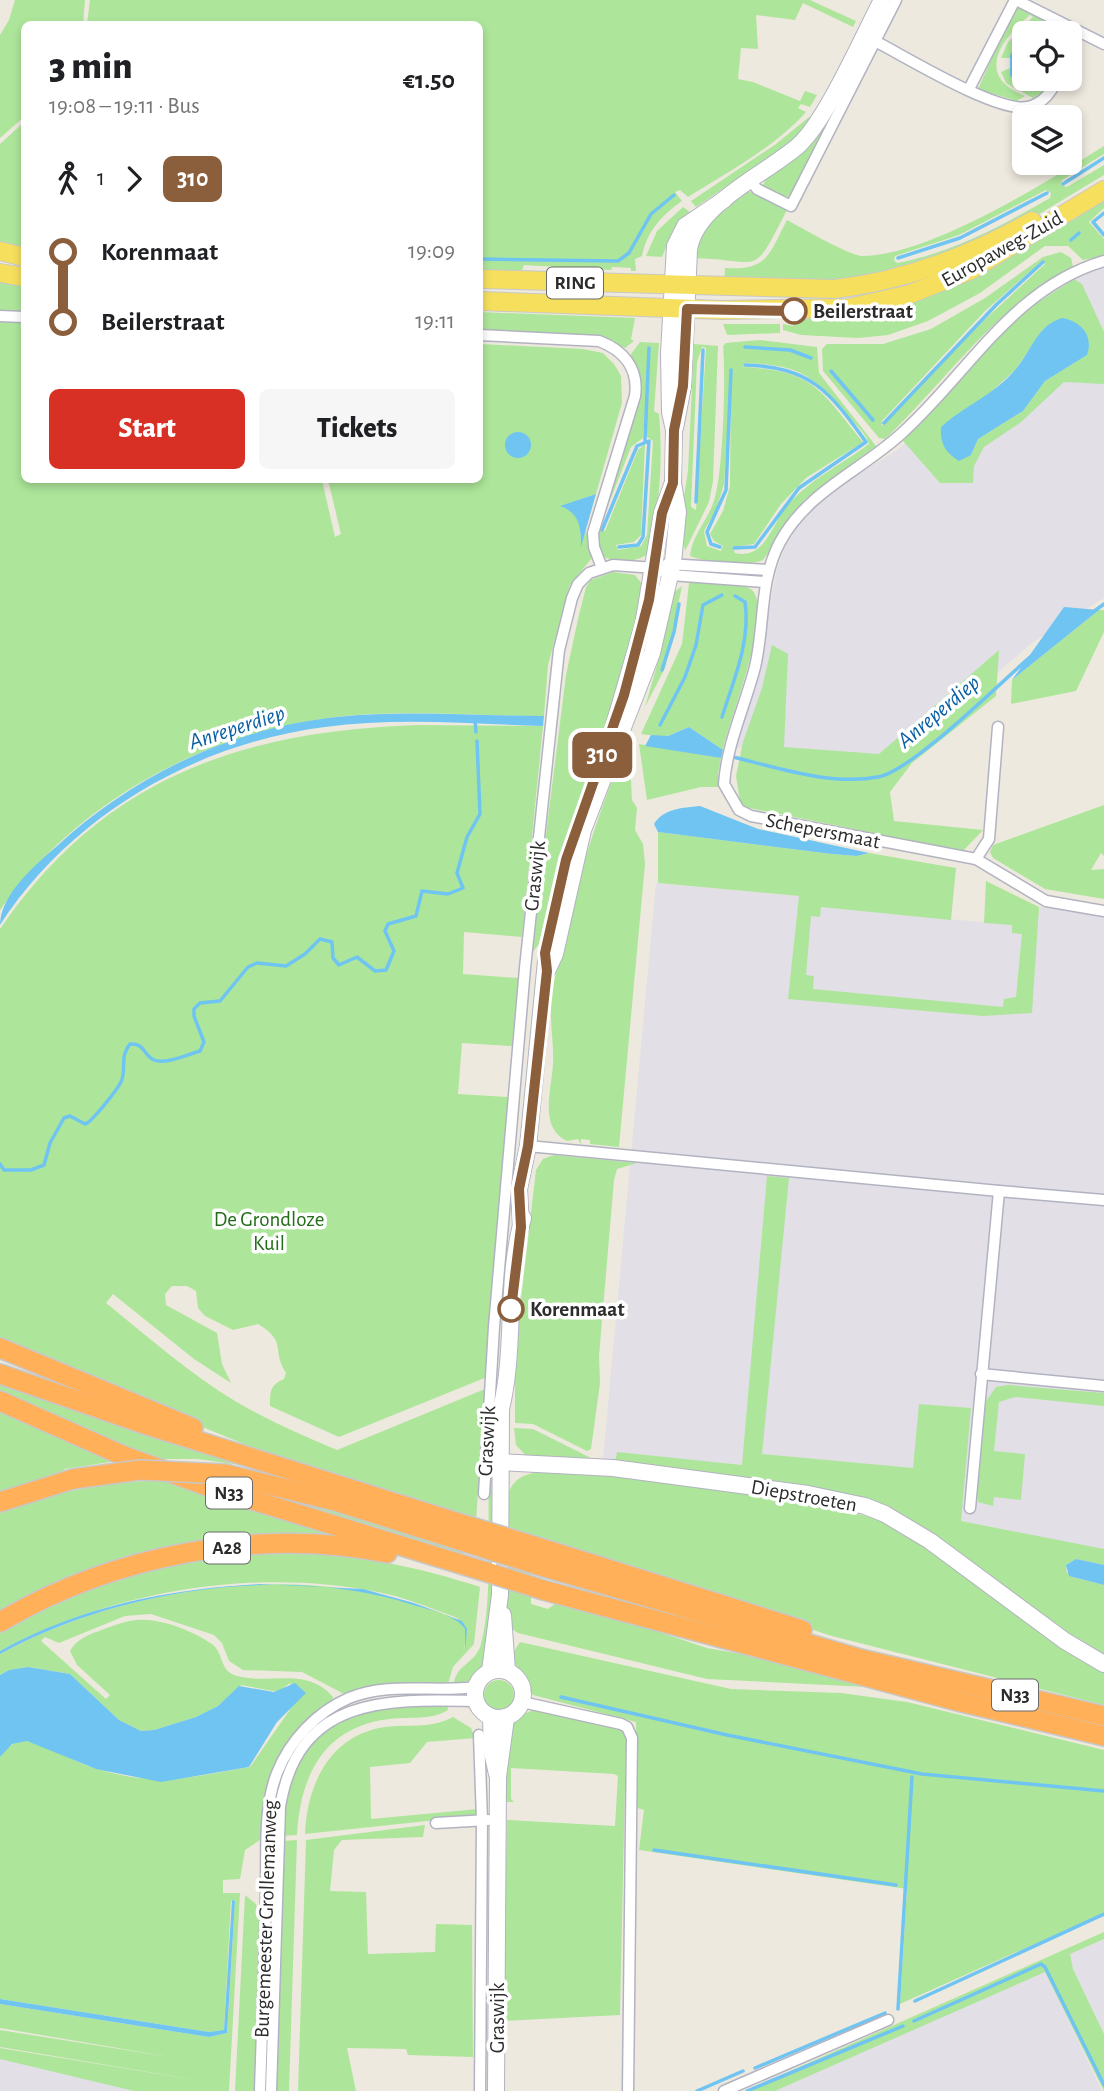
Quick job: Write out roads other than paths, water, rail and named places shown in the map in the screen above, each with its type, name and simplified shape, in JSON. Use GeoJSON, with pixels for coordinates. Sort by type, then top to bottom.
{"type":"FeatureCollection","features":[{"type":"Feature","properties":{"kind":"highway","name":"N33"},"geometry":{"type":"LineString","coordinates":[[0,1348],[204,1433],[251,1458]]}},
{"type":"Feature","properties":{"kind":"highway","name":"N33"},"geometry":{"type":"LineString","coordinates":[[0,1374],[753,1630],[1104,1716]]}},
{"type":"Feature","properties":{"kind":"highway","name":"N33"},"geometry":{"type":"LineString","coordinates":[[0,1401],[124,1456],[210,1487],[464,1568]]}},
{"type":"Feature","properties":{"kind":"highway"},"geometry":{"type":"LineString","coordinates":[[0,1502],[73,1479],[140,1470],[225,1474],[465,1533]]}},
{"type":"Feature","properties":{"kind":"highway","name":"A28"},"geometry":{"type":"LineString","coordinates":[[0,1622],[44,1598],[113,1571],[156,1560],[221,1549],[286,1545],[355,1549],[493,1574]]}},
{"type":"Feature","properties":{"kind":"highway","name":"N33"},"geometry":{"type":"LineString","coordinates":[[493,1574],[543,1590],[957,1701],[1104,1736]]}},
{"type":"Feature","properties":{"kind":"main road"},"geometry":{"type":"LineString","coordinates":[[678,309],[679,287],[673,254],[680,233],[698,215],[725,199],[799,145],[831,111],[881,0]]}},
{"type":"Feature","properties":{"kind":"main road","name":"Europaweg-Zuid"},"geometry":{"type":"LineString","coordinates":[[483,279],[805,290],[880,283],[937,266],[982,247],[1104,178]]}},
{"type":"Feature","properties":{"kind":"main road","name":"Europaweg-Zuid"},"geometry":{"type":"LineString","coordinates":[[483,301],[678,309],[817,311],[848,308],[910,294],[988,261],[1104,190]]}},
{"type":"Feature","properties":{"kind":"main road"},"geometry":{"type":"LineString","coordinates":[[0,251],[21,256]]}},
{"type":"Feature","properties":{"kind":"main road"},"geometry":{"type":"LineString","coordinates":[[0,273],[21,276]]}},
{"type":"Feature","properties":{"kind":"main road","name":"Graswijk"},"geometry":{"type":"LineString","coordinates":[[547,971],[555,954],[583,830],[652,653],[672,568],[678,512],[673,483],[674,430],[683,386],[678,309]]}},
{"type":"Feature","properties":{"kind":"main road","name":"Graswijk"},"geometry":{"type":"LineString","coordinates":[[499,1671],[505,1628],[500,1595],[504,1463],[501,1409],[508,1382],[521,1227],[519,1189],[528,1146],[547,971],[545,953],[566,860],[633,664],[655,568],[662,513],[673,483]]}},
{"type":"Feature","properties":{"kind":"main road","name":"Diepstroeten"},"geometry":{"type":"LineString","coordinates":[[504,1463],[613,1468],[808,1494],[865,1506],[885,1514],[930,1541],[1065,1641],[1104,1664]]}},
{"type":"Feature","properties":{"kind":"main road"},"geometry":{"type":"LineString","coordinates":[[499,1671],[520,1681],[524,1691],[523,1702],[516,1712],[499,1718],[482,1712],[475,1694],[481,1677],[499,1671]]}},
{"type":"Feature","properties":{"kind":"main road","name":"Graswijk"},"geometry":{"type":"LineString","coordinates":[[496,2091],[490,1820],[498,1777],[492,1752],[499,1718]]}},
{"type":"Feature","properties":{"kind":"street"},"geometry":{"type":"LineString","coordinates":[[750,180],[757,189],[791,206],[831,111],[875,41],[895,0]]}},
{"type":"Feature","properties":{"kind":"street"},"geometry":{"type":"LineString","coordinates":[[969,89],[1015,0],[1104,44]]}},
{"type":"Feature","properties":{"kind":"street"},"geometry":{"type":"LineString","coordinates":[[875,41],[969,89],[1013,108],[1030,106],[1046,99],[1051,91]]}},
{"type":"Feature","properties":{"kind":"street","name":"Schepersmaat"},"geometry":{"type":"LineString","coordinates":[[1104,261],[1080,269],[1046,288],[1013,313],[903,432],[822,490],[804,507],[779,544],[768,570],[755,666],[730,745],[724,784],[729,798],[739,810],[751,816],[976,859],[1023,890],[1046,901],[1104,911]]}},
{"type":"Feature","properties":{"kind":"street"},"geometry":{"type":"LineString","coordinates":[[0,316],[21,317]]}},
{"type":"Feature","properties":{"kind":"street"},"geometry":{"type":"LineString","coordinates":[[483,335],[588,339],[610,345],[623,355],[633,371],[636,387],[593,533],[594,547],[602,568],[768,570]]}},
{"type":"Feature","properties":{"kind":"street","name":"Graswijk"},"geometry":{"type":"LineString","coordinates":[[484,1494],[502,1224],[524,968],[556,673],[572,598],[578,584],[602,568]]}},
{"type":"Feature","properties":{"kind":"street"},"geometry":{"type":"LineString","coordinates":[[672,568],[765,582]]}},
{"type":"Feature","properties":{"kind":"street"},"geometry":{"type":"LineString","coordinates":[[976,859],[989,839],[998,727]]}},
{"type":"Feature","properties":{"kind":"street"},"geometry":{"type":"LineString","coordinates":[[528,1146],[1104,1200]]}},
{"type":"Feature","properties":{"kind":"street"},"geometry":{"type":"LineString","coordinates":[[970,1508],[999,1191]]}},
{"type":"Feature","properties":{"kind":"street"},"geometry":{"type":"LineString","coordinates":[[981,1374],[1104,1386]]}},
{"type":"Feature","properties":{"kind":"street","name":"Burgemeester Grollemanweg"},"geometry":{"type":"LineString","coordinates":[[260,2091],[267,1841],[271,1796],[281,1762],[307,1727],[328,1709],[352,1697],[391,1688],[475,1694]]}},
{"type":"Feature","properties":{"kind":"street","name":"Burgemeester Grollemanweg"},"geometry":{"type":"LineString","coordinates":[[271,2091],[280,1807],[286,1780],[296,1759],[326,1726],[365,1705],[475,1694]]}},
{"type":"Feature","properties":{"kind":"street"},"geometry":{"type":"LineString","coordinates":[[523,1702],[621,1724],[627,1727],[632,1738],[628,2091]]}},
{"type":"Feature","properties":{"kind":"street","name":"Graswijk"},"geometry":{"type":"LineString","coordinates":[[479,1735],[490,1820],[480,2091]]}},
{"type":"Feature","properties":{"kind":"street"},"geometry":{"type":"LineString","coordinates":[[436,1823],[490,1820]]}},
{"type":"Feature","properties":{"kind":"street"},"geometry":{"type":"LineString","coordinates":[[724,2091],[888,2021]]}},
{"type":"Feature","properties":{"kind":"water"},"geometry":{"type":"Polygon","coordinates":[[[1012,52],[1012,77],[1010,76],[1012,52]]]}},
{"type":"Feature","properties":{"kind":"water"},"geometry":{"type":"Polygon","coordinates":[[[1062,318],[1075,322],[1084,330],[1089,342],[1087,355],[1045,381],[1023,411],[978,439],[971,455],[959,461],[954,458],[943,443],[941,427],[1007,379],[1040,333],[1062,318]]]}},
{"type":"Feature","properties":{"kind":"water"},"geometry":{"type":"Polygon","coordinates":[[[518,432],[527,436],[531,445],[527,454],[518,458],[509,454],[505,445],[509,436],[518,432]]]}},
{"type":"Feature","properties":{"kind":"water"},"geometry":{"type":"Polygon","coordinates":[[[596,494],[581,547],[578,522],[572,513],[560,506],[596,494]]]}},
{"type":"Feature","properties":{"kind":"water"},"geometry":{"type":"Polygon","coordinates":[[[1064,607],[1099,610],[1012,680],[1064,607]]]}},
{"type":"Feature","properties":{"kind":"water"},"geometry":{"type":"Polygon","coordinates":[[[414,714],[544,716],[543,726],[434,722],[352,724],[277,736],[230,749],[141,791],[100,818],[63,850],[29,886],[0,925],[6,903],[20,881],[87,821],[118,797],[152,777],[223,744],[298,723],[337,717],[414,714]]]}},
{"type":"Feature","properties":{"kind":"water"},"geometry":{"type":"Polygon","coordinates":[[[689,727],[723,750],[721,758],[645,746],[651,735],[668,736],[689,727]]]}},
{"type":"Feature","properties":{"kind":"water"},"geometry":{"type":"Polygon","coordinates":[[[700,806],[758,829],[869,853],[857,856],[832,854],[658,832],[654,824],[663,815],[674,810],[700,806]]]}},
{"type":"Feature","properties":{"kind":"water"},"geometry":{"type":"Polygon","coordinates":[[[1076,1559],[1104,1565],[1104,1585],[1069,1576],[1066,1565],[1076,1559]]]}},
{"type":"Feature","properties":{"kind":"water"},"geometry":{"type":"Polygon","coordinates":[[[261,1584],[296,1586],[257,1585],[148,1599],[95,1613],[0,1654],[0,1651],[31,1635],[62,1622],[126,1602],[193,1590],[261,1584]]]}},
{"type":"Feature","properties":{"kind":"water"},"geometry":{"type":"Polygon","coordinates":[[[318,1587],[363,1589],[414,1603],[462,1621],[467,1629],[465,1653],[465,1629],[448,1616],[363,1592],[318,1587]]]}},
{"type":"Feature","properties":{"kind":"water"},"geometry":{"type":"Polygon","coordinates":[[[28,1667],[70,1674],[119,1720],[141,1731],[154,1730],[196,1717],[218,1706],[239,1686],[274,1692],[295,1683],[306,1693],[277,1722],[249,1767],[161,1782],[96,1769],[27,1741],[12,1744],[0,1757],[0,1675],[9,1670],[28,1667]]]}},
{"type":"Feature","properties":{"kind":"water"},"geometry":{"type":"Polygon","coordinates":[[[232,1900],[235,1901],[227,2033],[209,2037],[0,2004],[0,1999],[209,2032],[224,2030],[232,1900]]]}},
{"type":"Feature","properties":{"kind":"waterway"},"geometry":{"type":"LineString","coordinates":[[1063,184],[1104,158]]}},
{"type":"Feature","properties":{"kind":"waterway"},"geometry":{"type":"LineString","coordinates":[[898,258],[960,238],[1047,193]]}},
{"type":"Feature","properties":{"kind":"waterway"},"geometry":{"type":"LineString","coordinates":[[483,259],[618,261],[629,253],[651,214],[674,195]]}},
{"type":"Feature","properties":{"kind":"waterway"},"geometry":{"type":"LineString","coordinates":[[1104,213],[1093,222],[1104,235]]}},
{"type":"Feature","properties":{"kind":"waterway"},"geometry":{"type":"LineString","coordinates":[[1071,240],[1079,233]]}},
{"type":"Feature","properties":{"kind":"waterway"},"geometry":{"type":"LineString","coordinates":[[884,423],[996,305],[1043,262]]}},
{"type":"Feature","properties":{"kind":"waterway"},"geometry":{"type":"LineString","coordinates":[[745,347],[790,350],[811,358]]}},
{"type":"Feature","properties":{"kind":"waterway"},"geometry":{"type":"LineString","coordinates":[[645,440],[649,348]]}},
{"type":"Feature","properties":{"kind":"waterway"},"geometry":{"type":"LineString","coordinates":[[696,502],[703,350]]}},
{"type":"Feature","properties":{"kind":"waterway"},"geometry":{"type":"LineString","coordinates":[[734,548],[755,547],[799,488],[866,442],[841,409],[816,385],[787,371],[745,365]]}},
{"type":"Feature","properties":{"kind":"waterway"},"geometry":{"type":"LineString","coordinates":[[720,547],[711,544],[707,532],[726,490],[731,370]]}},
{"type":"Feature","properties":{"kind":"waterway"},"geometry":{"type":"LineString","coordinates":[[831,371],[873,420]]}},
{"type":"Feature","properties":{"kind":"waterway"},"geometry":{"type":"LineString","coordinates":[[602,530],[637,446],[649,441],[643,537],[638,545],[619,547]]}},
{"type":"Feature","properties":{"kind":"waterway"},"geometry":{"type":"LineString","coordinates":[[660,725],[685,677],[696,645],[703,605],[722,595]]}},
{"type":"Feature","properties":{"kind":"waterway"},"geometry":{"type":"LineString","coordinates":[[722,717],[740,661],[745,632],[745,602],[735,596]]}},
{"type":"Feature","properties":{"kind":"waterway"},"geometry":{"type":"LineString","coordinates":[[662,670],[674,632],[679,604]]}},
{"type":"Feature","properties":{"kind":"waterway","name":"Anreperdiep"},"geometry":{"type":"LineString","coordinates":[[1093,612],[1104,604]]}},
{"type":"Feature","properties":{"kind":"waterway","name":"Anreperdiep"},"geometry":{"type":"LineString","coordinates":[[729,756],[822,777],[878,777],[893,771],[933,743],[1030,657]]}},
{"type":"Feature","properties":{"kind":"waterway"},"geometry":{"type":"LineString","coordinates":[[475,720],[476,732]]}},
{"type":"Feature","properties":{"kind":"waterway"},"geometry":{"type":"LineString","coordinates":[[0,1164],[4,1170],[31,1170],[44,1165],[50,1143],[64,1118],[70,1116],[85,1124],[115,1092],[123,1077],[125,1054],[130,1044],[139,1045],[150,1058],[159,1061],[200,1051],[204,1042],[194,1009],[200,1003],[220,1001],[248,967],[257,963],[286,966],[305,954],[320,939],[332,942],[333,958],[339,965],[357,957],[375,971],[386,970],[394,951],[385,931],[388,924],[416,916],[422,891],[448,894],[463,888],[457,873],[467,837],[480,814],[477,741]]}},
{"type":"Feature","properties":{"kind":"waterway"},"geometry":{"type":"LineString","coordinates":[[561,1697],[727,1735],[922,1774],[1104,1791]]}},
{"type":"Feature","properties":{"kind":"waterway"},"geometry":{"type":"LineString","coordinates":[[898,2009],[912,1777]]}},
{"type":"Feature","properties":{"kind":"waterway"},"geometry":{"type":"LineString","coordinates":[[654,1850],[896,1885]]}},
{"type":"Feature","properties":{"kind":"waterway"},"geometry":{"type":"LineString","coordinates":[[915,2001],[1104,1914]]}},
{"type":"Feature","properties":{"kind":"waterway"},"geometry":{"type":"LineString","coordinates":[[914,2021],[1041,1964],[1045,1967],[1104,2085]]}},
{"type":"Feature","properties":{"kind":"waterway"},"geometry":{"type":"LineString","coordinates":[[755,2068],[885,2013]]}},
{"type":"Feature","properties":{"kind":"waterway"},"geometry":{"type":"LineString","coordinates":[[747,2091],[903,2026]]}},
{"type":"Feature","properties":{"kind":"waterway"},"geometry":{"type":"LineString","coordinates":[[697,2091],[743,2071]]}},
{"type":"Feature","properties":{"kind":"place","name":"Beilerstraat"},"geometry":{"type":"Point","coordinates":[794,311]}},
{"type":"Feature","properties":{"kind":"place","name":"Korenmaat"},"geometry":{"type":"Point","coordinates":[511,1309]}},
{"type":"Feature","properties":{"kind":"park label","name":"De Grondloze Kuil"},"geometry":{"type":"Point","coordinates":[269,1231]}}]}
